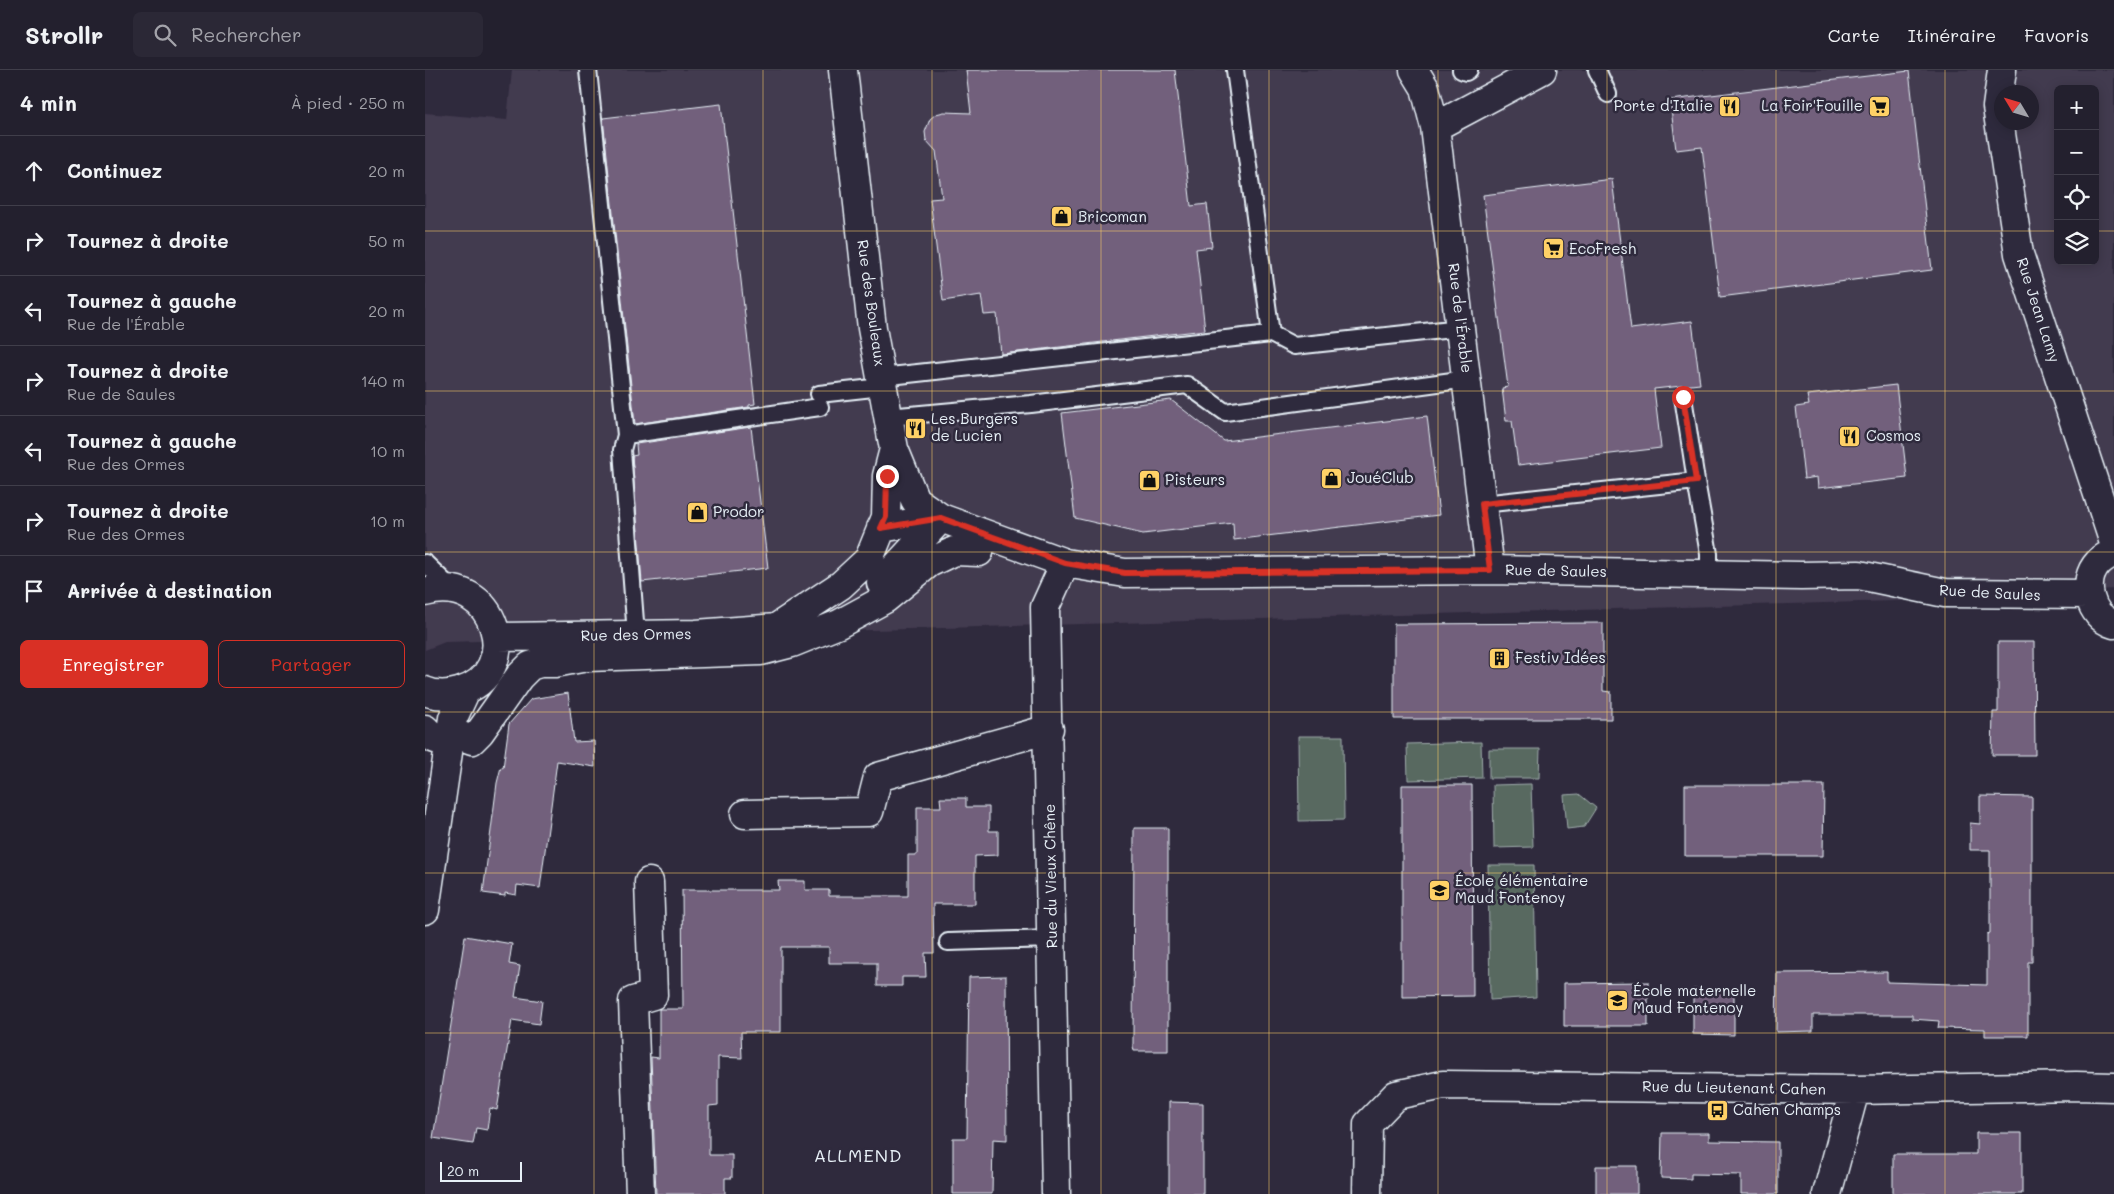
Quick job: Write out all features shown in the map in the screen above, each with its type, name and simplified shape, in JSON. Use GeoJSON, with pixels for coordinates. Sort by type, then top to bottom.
{"type":"FeatureCollection","features":[{"type":"Feature","properties":{"kind":"street","name":"Rue des Bouleaux"},"geometry":{"type":"LineString","coordinates":[[843,70],[872,328],[894,449],[915,500],[941,518]]}},
{"type":"Feature","properties":{"kind":"street","name":"Rue de l'Érable"},"geometry":{"type":"LineString","coordinates":[[1414,70],[1425,88],[1435,127],[1490,570]]}},
{"type":"Feature","properties":{"kind":"street"},"geometry":{"type":"LineString","coordinates":[[1435,127],[1542,70]]}},
{"type":"Feature","properties":{"kind":"street","name":"Rue Jean Lamy"},"geometry":{"type":"LineString","coordinates":[[2003,70],[1997,107],[2019,254],[2114,544]]}},
{"type":"Feature","properties":{"kind":"street"},"geometry":{"type":"LineString","coordinates":[[775,629],[841,585],[869,559],[886,517],[887,476],[894,449]]}},
{"type":"Feature","properties":{"kind":"street"},"geometry":{"type":"LineString","coordinates":[[881,528],[941,518]]}},
{"type":"Feature","properties":{"kind":"street","name":"Rue des Ormes"},"geometry":{"type":"LineString","coordinates":[[497,637],[636,635],[775,629],[824,624],[870,594],[941,518]]}},
{"type":"Feature","properties":{"kind":"street","name":"Rue de Saules"},"geometry":{"type":"LineString","coordinates":[[941,518],[1065,563],[1125,573],[1490,570],[1801,576],[1859,575],[1945,593],[2089,594]]}},
{"type":"Feature","properties":{"kind":"street"},"geometry":{"type":"LineString","coordinates":[[438,731],[472,740],[480,732],[519,677],[535,664],[587,657],[761,651],[793,643],[839,624],[885,599],[929,563],[954,551],[979,552]]}},
{"type":"Feature","properties":{"kind":"street"},"geometry":{"type":"LineString","coordinates":[[2114,552],[2098,562],[2090,576],[2089,594],[2095,611],[2114,624]]}},
{"type":"Feature","properties":{"kind":"street","name":"Rue du Vieux Chêne"},"geometry":{"type":"LineString","coordinates":[[1056,1194],[1053,939],[1045,607],[1065,563]]}},
{"type":"Feature","properties":{"kind":"street"},"geometry":{"type":"LineString","coordinates":[[425,592],[435,589],[452,589],[468,594],[483,605],[493,620],[497,637],[496,654],[490,669],[479,681],[466,690],[448,695],[425,691]]}},
{"type":"Feature","properties":{"kind":"street"},"geometry":{"type":"LineString","coordinates":[[425,910],[438,731],[457,706],[466,690]]}},
{"type":"Feature","properties":{"kind":"street"},"geometry":{"type":"LineString","coordinates":[[745,814],[869,812],[878,777],[1049,729]]}},
{"type":"Feature","properties":{"kind":"street"},"geometry":{"type":"LineString","coordinates":[[640,1194],[633,1001],[653,995],[649,882]]}},
{"type":"Feature","properties":{"kind":"street","name":"Rue du Lieutenant Cahen"},"geometry":{"type":"LineString","coordinates":[[1367,1194],[1368,1124],[1396,1095],[1443,1085],[1855,1090],[2114,1087]]}},
{"type":"Feature","properties":{"kind":"street"},"geometry":{"type":"LineString","coordinates":[[1827,1194],[1855,1090]]}},
{"type":"Feature","properties":{"kind":"lane"},"geometry":{"type":"LineString","coordinates":[[588,70],[626,435],[622,450],[636,635]]}},
{"type":"Feature","properties":{"kind":"lane"},"geometry":{"type":"LineString","coordinates":[[1235,70],[1271,334]]}},
{"type":"Feature","properties":{"kind":"lane"},"geometry":{"type":"LineString","coordinates":[[1461,70],[1466,72],[1469,70]]}},
{"type":"Feature","properties":{"kind":"lane"},"geometry":{"type":"LineString","coordinates":[[1597,70],[1607,94]]}},
{"type":"Feature","properties":{"kind":"lane"},"geometry":{"type":"LineString","coordinates":[[626,435],[819,400],[882,382],[1271,334],[1294,346],[1461,328]]}},
{"type":"Feature","properties":{"kind":"lane"},"geometry":{"type":"LineString","coordinates":[[888,417],[1031,404],[1187,385],[1225,412],[1467,379]]}},
{"type":"Feature","properties":{"kind":"lane"},"geometry":{"type":"LineString","coordinates":[[1683,397],[1709,554],[1709,573]]}},
{"type":"Feature","properties":{"kind":"lane"},"geometry":{"type":"LineString","coordinates":[[1482,504],[1696,481]]}},
{"type":"Feature","properties":{"kind":"lane"},"geometry":{"type":"LineString","coordinates":[[425,563],[452,589]]}},
{"type":"Feature","properties":{"kind":"lane"},"geometry":{"type":"LineString","coordinates":[[948,942],[1053,939]]}},
{"type":"Feature","properties":{"kind":"shaded area"},"geometry":{"type":"Polygon","coordinates":[[[512,70],[2114,70],[2114,589],[1895,601],[445,642],[425,650],[425,113],[507,120],[512,70]]]}},
{"type":"Feature","properties":{"kind":"green space"},"geometry":{"type":"Polygon","coordinates":[[[1298,736],[1343,736],[1344,820],[1299,821],[1298,736]]]}},
{"type":"Feature","properties":{"kind":"green space"},"geometry":{"type":"Polygon","coordinates":[[[1481,742],[1482,778],[1408,780],[1407,744],[1481,742]]]}},
{"type":"Feature","properties":{"kind":"green space"},"geometry":{"type":"Polygon","coordinates":[[[1489,749],[1540,749],[1539,778],[1489,778],[1489,749]]]}},
{"type":"Feature","properties":{"kind":"green space"},"geometry":{"type":"Polygon","coordinates":[[[1531,784],[1533,847],[1494,848],[1493,785],[1531,784]]]}},
{"type":"Feature","properties":{"kind":"green space"},"geometry":{"type":"Polygon","coordinates":[[[1579,794],[1596,808],[1584,827],[1567,829],[1564,795],[1579,794]]]}},
{"type":"Feature","properties":{"kind":"green space"},"geometry":{"type":"Polygon","coordinates":[[[1488,865],[1534,865],[1536,997],[1490,1000],[1488,865]]]}},
{"type":"Feature","properties":{"kind":"building","name":"Bricoman"},"geometry":{"type":"Polygon","coordinates":[[[966,70],[1175,70],[1191,206],[1207,204],[1212,247],[1196,249],[1205,330],[1001,354],[997,314],[984,315],[981,295],[943,301],[930,199],[942,198],[936,151],[926,140],[925,132],[930,119],[936,114],[944,112],[971,113],[966,70]]]}},
{"type":"Feature","properties":{"kind":"building"},"geometry":{"type":"Polygon","coordinates":[[[1909,71],[1932,270],[1720,297],[1702,147],[1676,150],[1670,100],[1909,71]]]}},
{"type":"Feature","properties":{"kind":"building"},"geometry":{"type":"Polygon","coordinates":[[[721,104],[755,404],[749,405],[749,407],[635,424],[603,118],[721,104]]]}},
{"type":"Feature","properties":{"kind":"building"},"geometry":{"type":"Polygon","coordinates":[[[1612,179],[1631,329],[1692,321],[1700,384],[1654,389],[1661,448],[1518,465],[1512,421],[1506,421],[1502,388],[1508,387],[1483,195],[1612,179]]]}},
{"type":"Feature","properties":{"kind":"building"},"geometry":{"type":"Polygon","coordinates":[[[1896,385],[1907,478],[1818,488],[1817,477],[1804,479],[1796,407],[1809,405],[1807,395],[1896,385]]]}},
{"type":"Feature","properties":{"kind":"building"},"geometry":{"type":"Polygon","coordinates":[[[1171,400],[1224,441],[1427,416],[1439,515],[1234,540],[1233,523],[1143,534],[1075,518],[1062,413],[1171,400]]]}},
{"type":"Feature","properties":{"kind":"building","name":"Prodor"},"geometry":{"type":"Polygon","coordinates":[[[751,427],[768,568],[642,582],[632,456],[637,455],[636,444],[751,427]]]}},
{"type":"Feature","properties":{"kind":"building","name":"Festiv Idées"},"geometry":{"type":"Polygon","coordinates":[[[1603,623],[1603,691],[1611,692],[1611,719],[1394,719],[1394,624],[1603,623]]]}},
{"type":"Feature","properties":{"kind":"building"},"geometry":{"type":"Polygon","coordinates":[[[1998,642],[2034,642],[2035,755],[1992,755],[1993,712],[1998,712],[1998,642]]]}},
{"type":"Feature","properties":{"kind":"building"},"geometry":{"type":"Polygon","coordinates":[[[568,693],[574,742],[594,741],[595,767],[557,761],[540,888],[517,885],[516,895],[505,893],[505,896],[483,893],[497,783],[501,767],[503,768],[509,724],[531,699],[568,693]]]}},
{"type":"Feature","properties":{"kind":"building"},"geometry":{"type":"Polygon","coordinates":[[[1402,785],[1472,785],[1473,996],[1402,997],[1402,785]]]}},
{"type":"Feature","properties":{"kind":"building"},"geometry":{"type":"Polygon","coordinates":[[[1685,785],[1824,785],[1823,856],[1685,856],[1685,785]]]}},
{"type":"Feature","properties":{"kind":"building"},"geometry":{"type":"Polygon","coordinates":[[[1980,796],[2032,797],[2032,962],[2028,962],[2028,1036],[1985,1036],[1985,1029],[1938,1028],[1939,1021],[1912,1019],[1912,1015],[1813,1015],[1813,1031],[1776,1032],[1777,973],[1887,972],[1887,982],[1987,985],[1987,934],[1990,933],[1990,850],[1970,850],[1970,823],[1980,824],[1980,796]]]}},
{"type":"Feature","properties":{"kind":"building"},"geometry":{"type":"Polygon","coordinates":[[[940,798],[966,798],[966,807],[989,807],[989,831],[998,831],[998,855],[975,856],[975,904],[933,904],[934,953],[925,953],[926,977],[902,977],[902,986],[877,986],[877,963],[829,963],[829,947],[781,947],[781,1032],[741,1032],[742,1058],[718,1057],[718,1105],[709,1106],[709,1155],[732,1155],[732,1178],[725,1178],[725,1194],[656,1194],[651,1057],[659,1058],[659,1009],[683,1009],[682,890],[779,890],[778,881],[805,881],[805,890],[829,890],[829,896],[908,896],[908,855],[917,855],[917,807],[941,807],[940,798]]]}},
{"type":"Feature","properties":{"kind":"building"},"geometry":{"type":"Polygon","coordinates":[[[1134,828],[1168,828],[1168,1051],[1134,1051],[1133,1046],[1134,828]]]}},
{"type":"Feature","properties":{"kind":"building"},"geometry":{"type":"Polygon","coordinates":[[[465,936],[512,944],[509,964],[520,966],[515,997],[542,1001],[539,1024],[512,1020],[497,1110],[490,1108],[487,1130],[476,1128],[473,1144],[433,1138],[465,936]]]}},
{"type":"Feature","properties":{"kind":"building"},"geometry":{"type":"Polygon","coordinates":[[[1006,976],[1007,1140],[993,1139],[992,1194],[953,1194],[953,1138],[967,1138],[969,977],[1006,976]]]}},
{"type":"Feature","properties":{"kind":"building"},"geometry":{"type":"Polygon","coordinates":[[[1648,982],[1648,1026],[1564,1026],[1564,983],[1648,982]]]}},
{"type":"Feature","properties":{"kind":"building"},"geometry":{"type":"Polygon","coordinates":[[[1693,989],[1734,989],[1734,1035],[1693,1034],[1693,989]]]}},
{"type":"Feature","properties":{"kind":"building"},"geometry":{"type":"Polygon","coordinates":[[[1169,1102],[1203,1103],[1203,1194],[1169,1194],[1169,1102]]]}},
{"type":"Feature","properties":{"kind":"building"},"geometry":{"type":"Polygon","coordinates":[[[1662,1133],[1709,1133],[1709,1141],[1778,1142],[1778,1194],[1741,1194],[1741,1175],[1691,1174],[1691,1179],[1661,1178],[1662,1133]]]}},
{"type":"Feature","properties":{"kind":"building"},"geometry":{"type":"Polygon","coordinates":[[[1976,1133],[2022,1133],[2022,1194],[1893,1194],[1893,1154],[1976,1154],[1976,1133]]]}},
{"type":"Feature","properties":{"kind":"building"},"geometry":{"type":"Polygon","coordinates":[[[1596,1166],[1637,1166],[1637,1194],[1596,1194],[1596,1166]]]}},
{"type":"Feature","properties":{"kind":"place","name":"Porte d'Italie"},"geometry":{"type":"Point","coordinates":[1729,106]}},
{"type":"Feature","properties":{"kind":"place","name":"La Foir'Fouille"},"geometry":{"type":"Point","coordinates":[1879,106]}},
{"type":"Feature","properties":{"kind":"place","name":"Bricoman"},"geometry":{"type":"Point","coordinates":[1062,217]}},
{"type":"Feature","properties":{"kind":"place","name":"EcoFresh"},"geometry":{"type":"Point","coordinates":[1553,249]}},
{"type":"Feature","properties":{"kind":"place","name":"Les Burgers de Lucien"},"geometry":{"type":"Point","coordinates":[915,428]}},
{"type":"Feature","properties":{"kind":"place","name":"Cosmos"},"geometry":{"type":"Point","coordinates":[1850,436]}},
{"type":"Feature","properties":{"kind":"place","name":"JouéClub"},"geometry":{"type":"Point","coordinates":[1331,478]}},
{"type":"Feature","properties":{"kind":"place","name":"Pisteurs"},"geometry":{"type":"Point","coordinates":[1149,480]}},
{"type":"Feature","properties":{"kind":"place","name":"Prodor"},"geometry":{"type":"Point","coordinates":[697,512]}},
{"type":"Feature","properties":{"kind":"place","name":"Festiv Idées"},"geometry":{"type":"Point","coordinates":[1499,658]}},
{"type":"Feature","properties":{"kind":"place","name":"École élémentaire Maud Fontenoy"},"geometry":{"type":"Point","coordinates":[1439,890]}},
{"type":"Feature","properties":{"kind":"place","name":"École maternelle Maud Fontenoy"},"geometry":{"type":"Point","coordinates":[1617,1000]}},
{"type":"Feature","properties":{"kind":"place","name":"Cahen Champs"},"geometry":{"type":"Point","coordinates":[1717,1110]}},
{"type":"Feature","properties":{"kind":"district","name":"ALLMEND"},"geometry":{"type":"Point","coordinates":[858,1156]}},
{"type":"Feature","properties":{"kind":"route"},"geometry":{"type":"LineString","coordinates":[[887,476],[886,517],[881,528],[941,518],[1065,563],[1125,573],[1490,570],[1482,504],[1696,481],[1683,397]]}}]}
